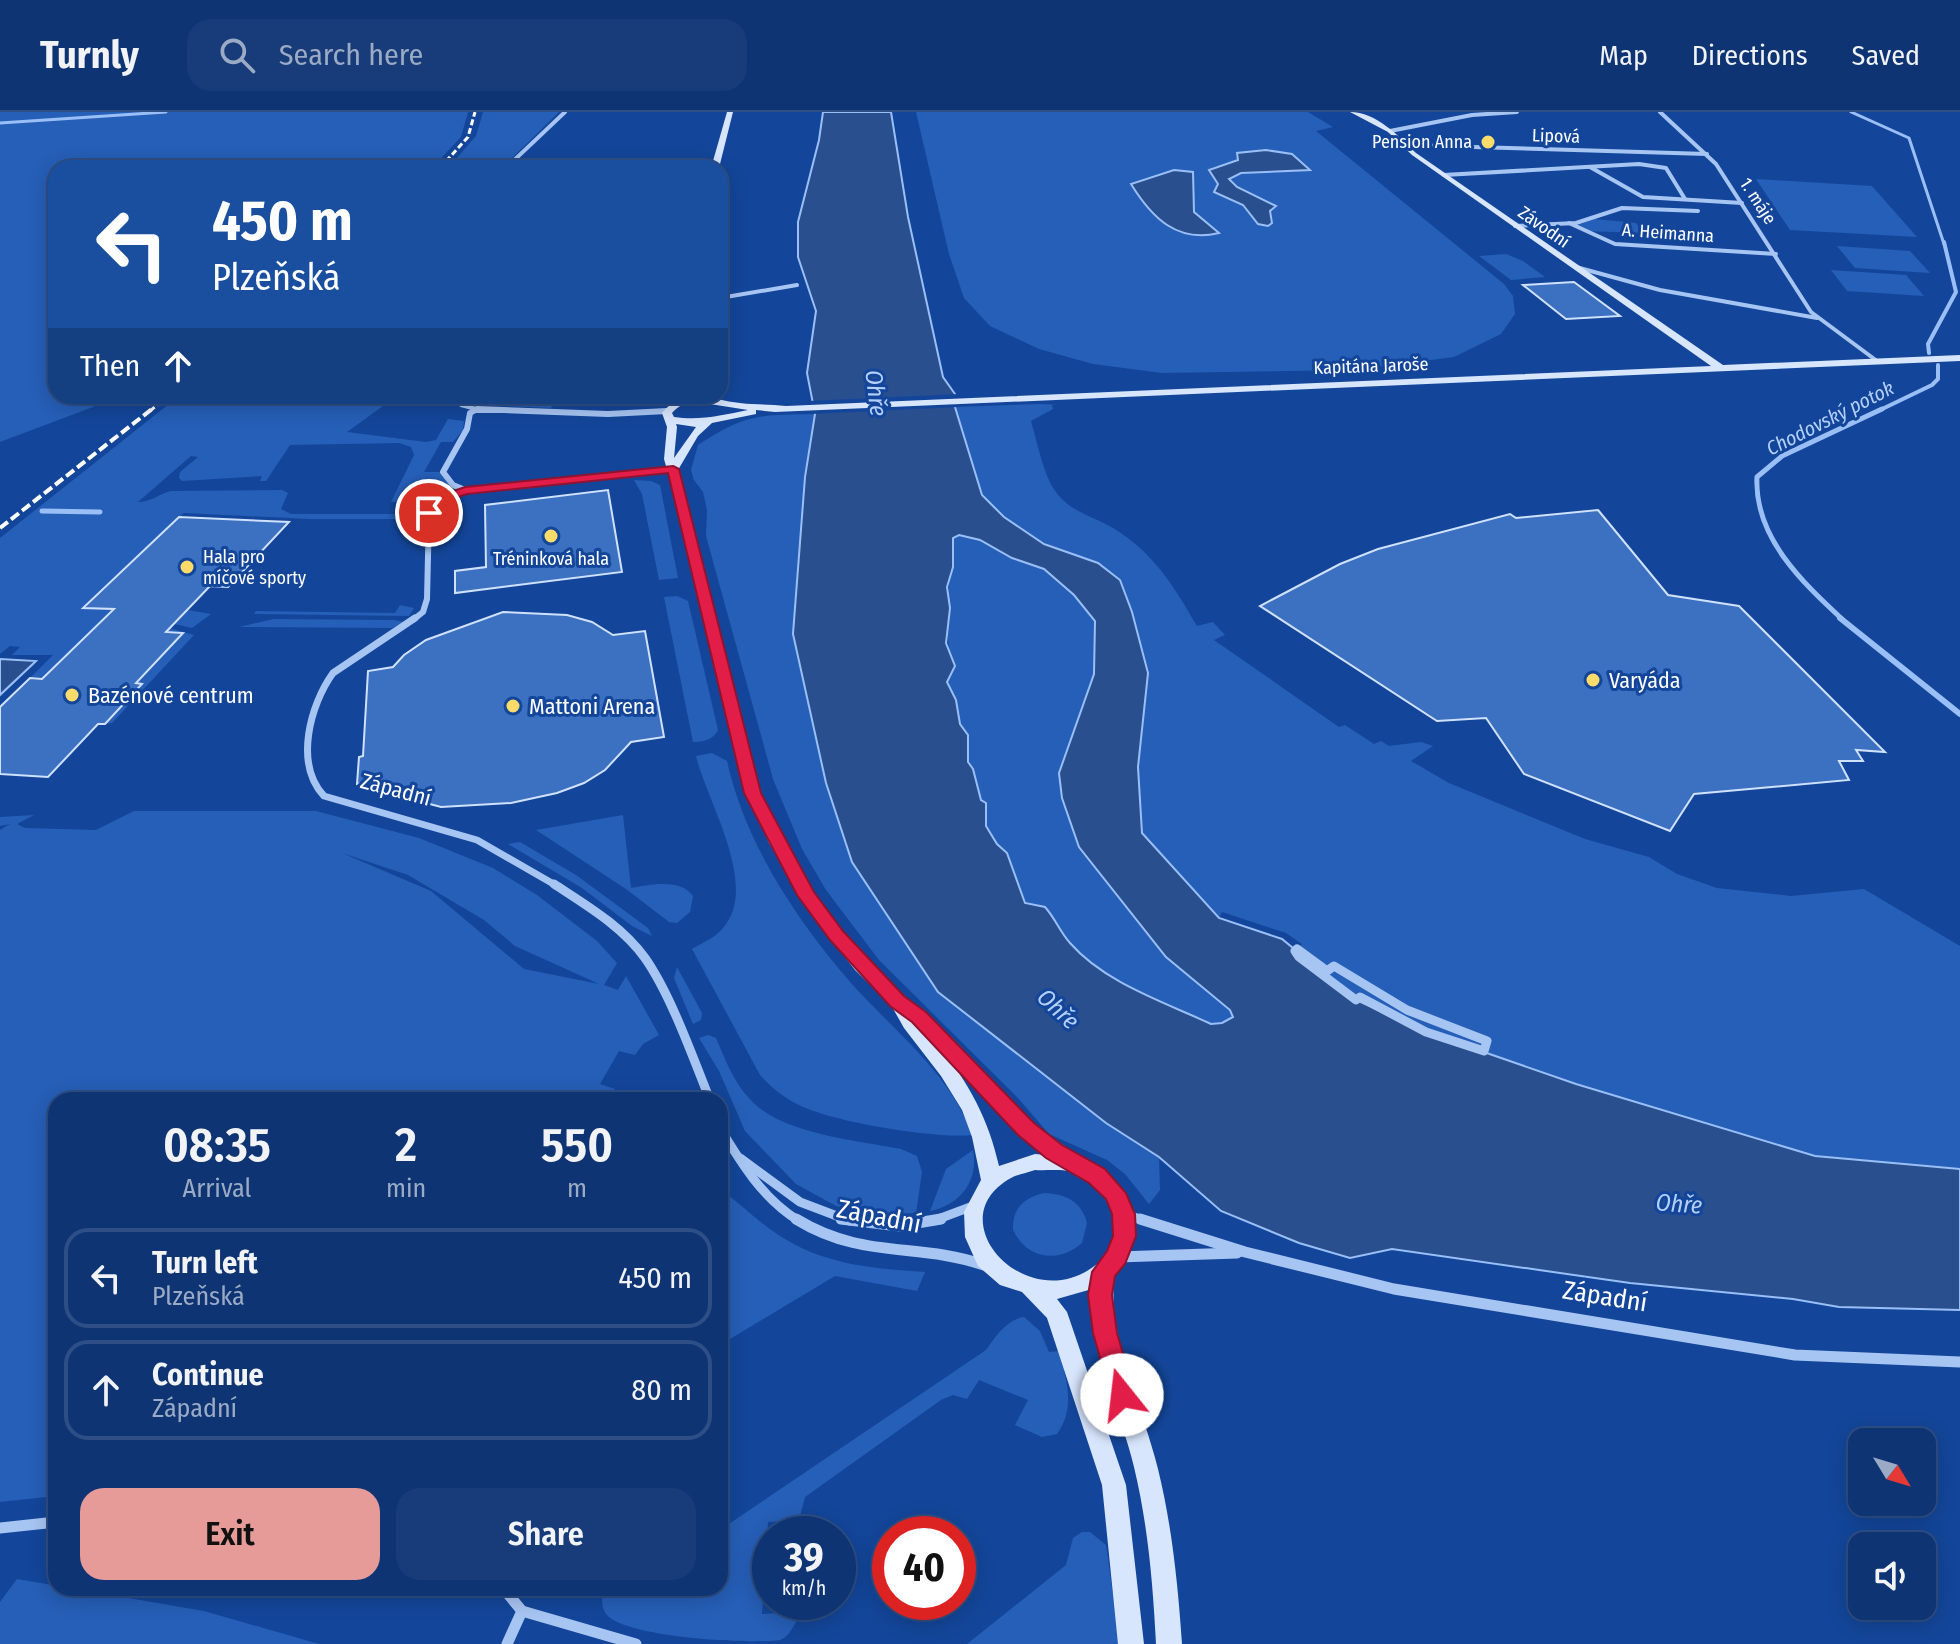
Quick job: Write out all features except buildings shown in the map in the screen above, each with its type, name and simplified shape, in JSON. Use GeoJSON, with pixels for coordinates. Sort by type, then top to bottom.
{"type":"FeatureCollection","features":[{"type":"Feature","properties":{"kind":"street"},"geometry":{"type":"LineString","coordinates":[[514,160],[565,112]]}},
{"type":"Feature","properties":{"kind":"street"},"geometry":{"type":"LineString","coordinates":[[717,160],[730,112]]}},
{"type":"Feature","properties":{"kind":"street","name":"Závodní"},"geometry":{"type":"LineString","coordinates":[[1353,112],[1390,131],[1404,145],[1515,226],[1719,367]]}},
{"type":"Feature","properties":{"kind":"street"},"geometry":{"type":"LineString","coordinates":[[1390,131],[1472,115],[1517,112]]}},
{"type":"Feature","properties":{"kind":"street","name":"1. máje"},"geometry":{"type":"LineString","coordinates":[[1660,112],[1707,154],[1817,319],[1877,361]]}},
{"type":"Feature","properties":{"kind":"street","name":"Lipová"},"geometry":{"type":"LineString","coordinates":[[1404,145],[1707,154]]}},
{"type":"Feature","properties":{"kind":"street"},"geometry":{"type":"LineString","coordinates":[[1444,175],[1590,167],[1598,164],[1661,166],[1666,168],[1685,199]]}},
{"type":"Feature","properties":{"kind":"street"},"geometry":{"type":"LineString","coordinates":[[1590,167],[1643,197],[1742,203]]}},
{"type":"Feature","properties":{"kind":"street"},"geometry":{"type":"LineString","coordinates":[[1569,223],[1622,208],[1698,211]]}},
{"type":"Feature","properties":{"kind":"street","name":"A. Heimanna"},"geometry":{"type":"LineString","coordinates":[[1515,226],[1569,223],[1615,244],[1776,254]]}},
{"type":"Feature","properties":{"kind":"street","name":"1. máje"},"geometry":{"type":"LineString","coordinates":[[1573,267],[1711,300],[1817,319]]}},
{"type":"Feature","properties":{"kind":"street"},"geometry":{"type":"LineString","coordinates":[[728,297],[797,285]]}},
{"type":"Feature","properties":{"kind":"street","name":"Kapitána Jaroše"},"geometry":{"type":"LineString","coordinates":[[671,408],[689,424],[784,408],[1960,358]]}},
{"type":"Feature","properties":{"kind":"street","name":"Kapitána Jaroše"},"geometry":{"type":"LineString","coordinates":[[728,402],[784,408]]}},
{"type":"Feature","properties":{"kind":"street"},"geometry":{"type":"LineString","coordinates":[[673,469],[694,434],[728,411],[724,404]]}},
{"type":"Feature","properties":{"kind":"street"},"geometry":{"type":"LineString","coordinates":[[461,405],[477,409],[608,414],[671,408],[669,459],[752,793],[806,895],[837,935],[897,1001],[919,1017],[1026,1129],[1097,1176],[1114,1193],[1124,1214],[1125,1236],[1110,1264],[1100,1295],[1105,1333],[1140,1442],[1159,1533],[1169,1644]]}},
{"type":"Feature","properties":{"kind":"street"},"geometry":{"type":"LineString","coordinates":[[477,409],[470,413],[467,429],[443,472],[453,485],[465,490],[673,469]]}},
{"type":"Feature","properties":{"kind":"street","name":"Západní"},"geometry":{"type":"LineString","coordinates":[[465,490],[449,497],[429,513],[427,599],[419,618],[333,673],[324,682],[318,694],[312,726],[308,777],[316,791],[324,796],[477,840],[545,878],[608,920],[645,958],[683,1033],[707,1092]]}},
{"type":"Feature","properties":{"kind":"street"},"geometry":{"type":"LineString","coordinates":[[1297,949],[1327,971],[1334,966],[1369,992],[1430,1023],[1487,1041],[1484,1051],[1426,1032],[1360,997],[1356,1000],[1295,951],[1297,949]]}},
{"type":"Feature","properties":{"kind":"street"},"geometry":{"type":"LineString","coordinates":[[897,1001],[908,1022],[948,1071],[973,1111],[989,1155],[991,1181]]}},
{"type":"Feature","properties":{"kind":"street","name":"Západní"},"geometry":{"type":"LineString","coordinates":[[729,1151],[787,1194],[822,1213],[849,1221],[881,1224],[925,1222],[960,1214],[977,1204]]}},
{"type":"Feature","properties":{"kind":"street","name":"Západní"},"geometry":{"type":"LineString","coordinates":[[729,1151],[756,1186],[794,1219],[812,1230],[868,1247],[973,1260],[1028,1286],[1042,1289],[1068,1288],[1087,1282],[1110,1264],[1245,1252]]}},
{"type":"Feature","properties":{"kind":"street"},"geometry":{"type":"LineString","coordinates":[[996,1270],[981,1252],[973,1232],[973,1213],[991,1181],[1007,1169],[1025,1162],[1050,1160],[1075,1164]]}},
{"type":"Feature","properties":{"kind":"street","name":"Západní"},"geometry":{"type":"LineString","coordinates":[[1124,1214],[1245,1252],[1394,1289],[1795,1355],[1960,1362]]}},
{"type":"Feature","properties":{"kind":"street","name":"Západní"},"geometry":{"type":"LineString","coordinates":[[1028,1286],[1056,1312],[1105,1453],[1114,1485],[1131,1644]]}},
{"type":"Feature","properties":{"kind":"street"},"geometry":{"type":"LineString","coordinates":[[0,1528],[48,1523]]}},
{"type":"Feature","properties":{"kind":"street"},"geometry":{"type":"LineString","coordinates":[[510,1596],[522,1611],[636,1644]]}},
{"type":"Feature","properties":{"kind":"street"},"geometry":{"type":"LineString","coordinates":[[507,1644],[522,1611]]}},
{"type":"Feature","properties":{"kind":"shaded area"},"geometry":{"type":"Polygon","coordinates":[[[0,112],[468,112],[461,137],[439,160],[48,160],[48,404],[97,404],[0,442],[0,112]]]}},
{"type":"Feature","properties":{"kind":"shaded area"},"geometry":{"type":"Polygon","coordinates":[[[483,112],[559,112],[510,160],[455,160],[476,136],[483,112]]]}},
{"type":"Feature","properties":{"kind":"shaded area"},"geometry":{"type":"Polygon","coordinates":[[[916,112],[1308,112],[1333,127],[1316,131],[1504,284],[1513,296],[1515,314],[1501,334],[1454,357],[1353,370],[1162,373],[1093,364],[1039,349],[990,326],[964,298],[949,254],[916,112]]]}},
{"type":"Feature","properties":{"kind":"shaded area"},"geometry":{"type":"Polygon","coordinates":[[[1756,179],[1872,186],[1917,237],[1790,230],[1756,179]]]}},
{"type":"Feature","properties":{"kind":"shaded area"},"geometry":{"type":"Polygon","coordinates":[[[1595,219],[1636,223],[1643,233],[1584,231],[1578,225],[1595,219]]]}},
{"type":"Feature","properties":{"kind":"shaded area"},"geometry":{"type":"Polygon","coordinates":[[[1837,246],[1910,251],[1930,273],[1855,268],[1837,246]]]}},
{"type":"Feature","properties":{"kind":"shaded area"},"geometry":{"type":"Polygon","coordinates":[[[1506,254],[1523,261],[1545,277],[1511,280],[1479,256],[1506,254]]]}},
{"type":"Feature","properties":{"kind":"shaded area"},"geometry":{"type":"Polygon","coordinates":[[[1831,270],[1906,275],[1924,296],[1847,291],[1831,270]]]}},
{"type":"Feature","properties":{"kind":"shaded area"},"geometry":{"type":"Polygon","coordinates":[[[169,404],[386,404],[347,432],[426,442],[436,440],[448,419],[464,421],[463,430],[453,442],[441,442],[424,472],[443,472],[453,485],[426,502],[391,502],[414,455],[411,447],[399,443],[290,445],[266,481],[260,481],[262,476],[182,481],[180,472],[198,457],[191,456],[138,502],[171,491],[282,490],[288,493],[281,509],[291,514],[414,514],[413,518],[309,519],[184,513],[84,607],[188,610],[211,614],[192,628],[157,620],[152,623],[194,635],[112,723],[105,724],[142,684],[136,683],[182,633],[94,629],[42,679],[30,678],[53,655],[12,655],[20,647],[10,646],[0,654],[0,538],[169,404]]]}},
{"type":"Feature","properties":{"kind":"shaded area"},"geometry":{"type":"Polygon","coordinates":[[[455,404],[554,404],[551,408],[455,404]]]}},
{"type":"Feature","properties":{"kind":"shaded area"},"geometry":{"type":"Polygon","coordinates":[[[1040,404],[1061,405],[1052,405],[1053,409],[1031,421],[1048,477],[1062,499],[1113,528],[1140,548],[1171,584],[1197,626],[1213,622],[1225,635],[1214,640],[1339,727],[1345,725],[1374,744],[1381,741],[1389,746],[1421,742],[1433,746],[1411,761],[1449,783],[1585,839],[1649,857],[1677,874],[1717,888],[1791,896],[1864,889],[1960,946],[1960,1169],[1816,1156],[1576,1084],[1426,1032],[1356,1000],[1295,951],[1302,944],[1286,933],[1222,912],[1219,918],[1142,833],[1138,767],[1148,673],[1098,563],[1016,528],[989,505],[977,482],[955,407],[1040,404]]]}},
{"type":"Feature","properties":{"kind":"shaded area"},"geometry":{"type":"Polygon","coordinates":[[[815,414],[805,477],[793,634],[938,992],[1106,1123],[1159,1157],[1160,1190],[1149,1204],[1125,1174],[1107,1160],[1049,1134],[1018,1098],[879,960],[826,890],[802,849],[773,779],[706,536],[707,510],[703,492],[691,470],[698,445],[729,427],[766,416],[815,414]]]}},
{"type":"Feature","properties":{"kind":"shaded area"},"geometry":{"type":"Polygon","coordinates":[[[634,480],[660,485],[678,578],[659,580],[642,494],[634,480]]]}},
{"type":"Feature","properties":{"kind":"shaded area"},"geometry":{"type":"Polygon","coordinates":[[[959,535],[980,540],[1012,558],[1044,569],[1074,595],[1095,621],[1094,674],[1059,773],[1062,798],[1079,847],[1166,957],[1230,1010],[1233,1016],[1222,1023],[1211,1024],[1136,990],[1099,968],[1071,945],[1055,921],[1025,903],[1007,853],[986,826],[986,803],[981,801],[973,769],[968,762],[968,735],[960,724],[956,700],[947,682],[953,671],[947,621],[953,538],[959,535]]]}},
{"type":"Feature","properties":{"kind":"shaded area"},"geometry":{"type":"Polygon","coordinates":[[[677,596],[688,601],[718,730],[711,738],[700,742],[693,742],[664,597],[677,596]]]}},
{"type":"Feature","properties":{"kind":"shaded area"},"geometry":{"type":"Polygon","coordinates":[[[400,605],[414,608],[409,616],[254,614],[256,611],[395,613],[400,605]]]}},
{"type":"Feature","properties":{"kind":"shaded area"},"geometry":{"type":"Polygon","coordinates":[[[274,619],[404,622],[392,628],[239,627],[274,619]]]}},
{"type":"Feature","properties":{"kind":"shaded area"},"geometry":{"type":"Polygon","coordinates":[[[712,753],[727,761],[746,822],[760,851],[811,934],[851,983],[936,1072],[972,1135],[910,1132],[835,1117],[793,1102],[760,1075],[692,949],[723,928],[733,910],[736,890],[728,844],[696,756],[712,753]]]}},
{"type":"Feature","properties":{"kind":"shaded area"},"geometry":{"type":"Polygon","coordinates":[[[134,811],[316,811],[419,838],[493,868],[537,895],[597,941],[617,963],[604,985],[618,990],[626,976],[659,1035],[643,1044],[635,1055],[619,1051],[600,1084],[615,1089],[613,1092],[48,1092],[48,1497],[0,1502],[0,830],[10,824],[0,826],[0,817],[34,815],[17,824],[25,828],[96,830],[134,811]],[[342,853],[431,891],[524,969],[599,984],[515,946],[484,920],[408,875],[342,853]]]}},
{"type":"Feature","properties":{"kind":"shaded area"},"geometry":{"type":"Polygon","coordinates":[[[623,815],[631,888],[672,885],[687,890],[693,896],[690,912],[677,923],[669,922],[626,889],[536,830],[623,815]]]}},
{"type":"Feature","properties":{"kind":"shaded area"},"geometry":{"type":"Polygon","coordinates":[[[520,842],[576,875],[648,928],[652,936],[632,926],[582,888],[508,844],[520,842]]]}},
{"type":"Feature","properties":{"kind":"shaded area"},"geometry":{"type":"Polygon","coordinates":[[[677,967],[702,1013],[701,1020],[693,1024],[674,978],[677,967]]]}},
{"type":"Feature","properties":{"kind":"shaded area"},"geometry":{"type":"Polygon","coordinates":[[[708,1035],[716,1038],[730,1070],[749,1098],[779,1120],[820,1134],[901,1149],[917,1156],[922,1172],[916,1213],[881,1215],[836,1206],[796,1184],[745,1131],[719,1071],[699,1038],[708,1035]]]}},
{"type":"Feature","properties":{"kind":"shaded area"},"geometry":{"type":"Polygon","coordinates":[[[973,1150],[973,1172],[965,1190],[950,1203],[930,1211],[946,1169],[973,1150]]]}},
{"type":"Feature","properties":{"kind":"shaded area"},"geometry":{"type":"Polygon","coordinates":[[[1044,1193],[1072,1200],[1081,1209],[1087,1223],[1082,1243],[1073,1250],[1053,1256],[1035,1252],[1019,1240],[1013,1230],[1013,1222],[1021,1205],[1044,1193]]]}},
{"type":"Feature","properties":{"kind":"shaded area"},"geometry":{"type":"Polygon","coordinates":[[[728,1195],[776,1233],[818,1255],[871,1267],[925,1272],[917,1291],[835,1276],[728,1340],[728,1195]]]}},
{"type":"Feature","properties":{"kind":"shaded area"},"geometry":{"type":"Polygon","coordinates":[[[1024,1317],[1040,1331],[1049,1352],[1060,1351],[1068,1404],[1057,1434],[1042,1437],[1015,1425],[1028,1400],[979,1380],[967,1399],[953,1395],[941,1400],[805,1497],[800,1516],[752,1516],[752,1620],[796,1620],[785,1637],[780,1640],[743,1641],[666,1635],[622,1624],[606,1614],[603,1596],[728,1596],[728,1525],[986,1350],[1007,1325],[1024,1317]]]}},
{"type":"Feature","properties":{"kind":"shaded area"},"geometry":{"type":"Polygon","coordinates":[[[1082,1532],[1090,1532],[1106,1545],[1120,1644],[967,1644],[1066,1565],[1073,1538],[1082,1532]]]}},
{"type":"Feature","properties":{"kind":"shaded area"},"geometry":{"type":"Polygon","coordinates":[[[17,1579],[48,1584],[48,1596],[116,1596],[204,1611],[319,1644],[0,1644],[0,1602],[17,1579]]]}},
{"type":"Feature","properties":{"kind":"water","name":"Ohře"},"geometry":{"type":"Polygon","coordinates":[[[823,112],[891,112],[908,217],[943,377],[955,394],[955,407],[982,495],[1004,517],[1044,544],[1098,563],[1120,580],[1148,673],[1138,767],[1142,833],[1219,918],[1282,939],[1356,1000],[1426,1032],[1576,1084],[1815,1156],[1960,1169],[1960,1310],[1839,1307],[1793,1299],[1630,1283],[1392,1249],[1350,1258],[1299,1243],[1221,1211],[1159,1157],[1106,1123],[938,992],[852,862],[826,783],[793,634],[805,477],[815,414],[807,373],[816,311],[798,257],[798,222],[823,112]],[[959,535],[953,538],[953,567],[947,587],[950,608],[946,643],[955,666],[947,682],[956,700],[960,724],[968,735],[968,762],[973,769],[981,800],[986,803],[986,826],[1007,853],[1025,903],[1045,907],[1066,939],[1084,957],[1136,990],[1211,1024],[1222,1023],[1233,1017],[1230,1010],[1166,957],[1079,847],[1062,798],[1059,773],[1094,674],[1095,621],[1074,595],[1044,569],[1012,558],[980,540],[959,535]]]}},
{"type":"Feature","properties":{"kind":"water"},"geometry":{"type":"Polygon","coordinates":[[[1266,150],[1292,154],[1310,170],[1241,173],[1229,179],[1237,187],[1276,206],[1270,211],[1272,223],[1268,226],[1258,224],[1243,205],[1214,192],[1218,184],[1209,170],[1238,160],[1237,153],[1266,150]]]}},
{"type":"Feature","properties":{"kind":"water"},"geometry":{"type":"Polygon","coordinates":[[[1174,170],[1193,172],[1194,212],[1219,233],[1190,234],[1167,225],[1148,207],[1131,184],[1174,170]]]}},
{"type":"Feature","properties":{"kind":"water"},"geometry":{"type":"Polygon","coordinates":[[[0,659],[36,661],[0,695],[0,659]]]}},
{"type":"Feature","properties":{"kind":"pier"},"geometry":{"type":"Polygon","coordinates":[[[959,394],[959,407],[811,414],[808,401],[959,394]]]}},
{"type":"Feature","properties":{"kind":"waterway"},"geometry":{"type":"LineString","coordinates":[[0,123],[166,112]]}},
{"type":"Feature","properties":{"kind":"waterway","name":"Chodovský potok"},"geometry":{"type":"LineString","coordinates":[[1851,112],[1909,138],[1944,244]]}},
{"type":"Feature","properties":{"kind":"waterway","name":"Chodovský potok"},"geometry":{"type":"LineString","coordinates":[[1929,353],[1928,344],[1956,292],[1944,242]]}},
{"type":"Feature","properties":{"kind":"waterway","name":"Chodovský potok"},"geometry":{"type":"LineString","coordinates":[[1878,411],[1932,385],[1938,379],[1938,365]]}},
{"type":"Feature","properties":{"kind":"waterway","name":"Chodovský potok"},"geometry":{"type":"LineString","coordinates":[[1843,620],[1797,574],[1772,539],[1758,499],[1757,477],[1782,456],[1882,409]]}},
{"type":"Feature","properties":{"kind":"waterway"},"geometry":{"type":"LineString","coordinates":[[42,511],[100,512]]}},
{"type":"Feature","properties":{"kind":"waterway","name":"Chodovský potok"},"geometry":{"type":"LineString","coordinates":[[1840,618],[1960,714]]}},
{"type":"Feature","properties":{"kind":"railway"},"geometry":{"type":"LineString","coordinates":[[447,160],[468,137],[475,112]]}},
{"type":"Feature","properties":{"kind":"railway"},"geometry":{"type":"LineString","coordinates":[[150,411],[158,404]]}},
{"type":"Feature","properties":{"kind":"railway"},"geometry":{"type":"LineString","coordinates":[[0,528],[152,409]]}},
{"type":"Feature","properties":{"kind":"place","name":"Pension Anna"},"geometry":{"type":"Point","coordinates":[1488,142]}},
{"type":"Feature","properties":{"kind":"place","name":"Tréninková hala"},"geometry":{"type":"Point","coordinates":[551,536]}},
{"type":"Feature","properties":{"kind":"place","name":"Hala pro míčové sporty"},"geometry":{"type":"Point","coordinates":[187,567]}},
{"type":"Feature","properties":{"kind":"place","name":"Varyáda"},"geometry":{"type":"Point","coordinates":[1593,680]}},
{"type":"Feature","properties":{"kind":"place","name":"Bazénové centrum"},"geometry":{"type":"Point","coordinates":[72,695]}},
{"type":"Feature","properties":{"kind":"place","name":"Mattoni Arena"},"geometry":{"type":"Point","coordinates":[513,706]}},
{"type":"Feature","properties":{"kind":"route"},"geometry":{"type":"LineString","coordinates":[[429,513],[434,506],[465,490],[673,469],[752,793],[806,895],[837,935],[897,1001],[919,1017],[1026,1129],[1054,1151],[1097,1176],[1114,1193],[1124,1214],[1125,1236],[1116,1257],[1104,1272],[1100,1295],[1105,1333],[1122,1395]]}}]}
